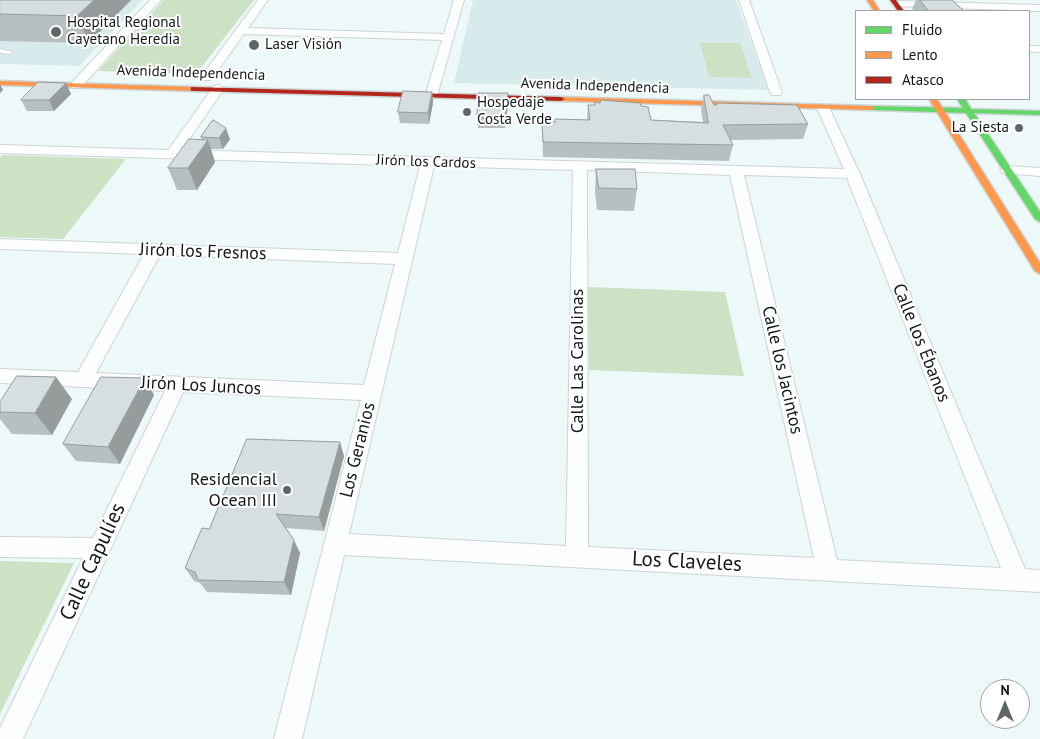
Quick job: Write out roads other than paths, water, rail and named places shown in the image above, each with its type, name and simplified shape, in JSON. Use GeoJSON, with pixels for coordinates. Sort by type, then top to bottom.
{"type":"FeatureCollection","features":[{"type":"Feature","properties":{"kind":"main road","name":"Avenida Independencia"},"geometry":{"type":"LineString","coordinates":[[67,73],[105,74]]}},
{"type":"Feature","properties":{"kind":"main road","name":"Avenida Independencia"},"geometry":{"type":"LineString","coordinates":[[0,83],[76,85],[210,80],[431,96],[1040,114]]}},
{"type":"Feature","properties":{"kind":"main road","name":"Avenida Independencia"},"geometry":{"type":"LineString","coordinates":[[355,81],[524,86]]}},
{"type":"Feature","properties":{"kind":"main road"},"geometry":{"type":"LineString","coordinates":[[934,100],[1040,271]]}},
{"type":"Feature","properties":{"kind":"main road"},"geometry":{"type":"LineString","coordinates":[[962,100],[1040,219]]}},
{"type":"Feature","properties":{"kind":"street"},"geometry":{"type":"LineString","coordinates":[[76,85],[156,0]]}},
{"type":"Feature","properties":{"kind":"street"},"geometry":{"type":"LineString","coordinates":[[172,154],[210,80],[263,0]]}},
{"type":"Feature","properties":{"kind":"street"},"geometry":{"type":"LineString","coordinates":[[431,96],[459,0]]}},
{"type":"Feature","properties":{"kind":"street"},"geometry":{"type":"LineString","coordinates":[[744,0],[777,92]]}},
{"type":"Feature","properties":{"kind":"street"},"geometry":{"type":"LineString","coordinates":[[897,5],[1040,8]]}},
{"type":"Feature","properties":{"kind":"street"},"geometry":{"type":"LineString","coordinates":[[241,31],[448,37]]}},
{"type":"Feature","properties":{"kind":"street","name":"Calle los Ébanos"},"geometry":{"type":"LineString","coordinates":[[823,108],[1029,580]]}},
{"type":"Feature","properties":{"kind":"street","name":"Jirón los Cardos"},"geometry":{"type":"LineString","coordinates":[[0,149],[853,174]]}},
{"type":"Feature","properties":{"kind":"street","name":"Los Geranios"},"geometry":{"type":"LineString","coordinates":[[288,739],[428,162]]}},
{"type":"Feature","properties":{"kind":"street","name":"Calle Las Carolinas"},"geometry":{"type":"LineString","coordinates":[[577,556],[580,166]]}},
{"type":"Feature","properties":{"kind":"street"},"geometry":{"type":"LineString","coordinates":[[1008,170],[1040,172]]}},
{"type":"Feature","properties":{"kind":"street","name":"Calle los Jacintos"},"geometry":{"type":"LineString","coordinates":[[736,171],[828,569]]}},
{"type":"Feature","properties":{"kind":"street","name":"Jirón los Fresnos"},"geometry":{"type":"LineString","coordinates":[[0,244],[406,259]]}},
{"type":"Feature","properties":{"kind":"street"},"geometry":{"type":"LineString","coordinates":[[83,380],[155,250]]}},
{"type":"Feature","properties":{"kind":"street","name":"Jirón Los Juncos"},"geometry":{"type":"LineString","coordinates":[[0,376],[372,393]]}},
{"type":"Feature","properties":{"kind":"street","name":"Calle Capulíes"},"geometry":{"type":"LineString","coordinates":[[10,739],[177,385]]}},
{"type":"Feature","properties":{"kind":"street","name":"Los Claveles"},"geometry":{"type":"LineString","coordinates":[[335,544],[1029,580]]}},
{"type":"Feature","properties":{"kind":"street"},"geometry":{"type":"LineString","coordinates":[[0,547],[100,548]]}},
{"type":"Feature","properties":{"kind":"lane"},"geometry":{"type":"LineString","coordinates":[[0,51],[10,52]]}},
{"type":"Feature","properties":{"kind":"place","name":"Hospital Regional Cayetano Heredia"},"geometry":{"type":"Point","coordinates":[56,32]}},
{"type":"Feature","properties":{"kind":"place","name":"Laser Visión"},"geometry":{"type":"Point","coordinates":[254,45]}},
{"type":"Feature","properties":{"kind":"place","name":"Hospedaje Costa Verde"},"geometry":{"type":"Point","coordinates":[467,112]}},
{"type":"Feature","properties":{"kind":"place","name":"La Siesta"},"geometry":{"type":"Point","coordinates":[1019,128]}},
{"type":"Feature","properties":{"kind":"place","name":"Residencial Ocean III"},"geometry":{"type":"Point","coordinates":[287,490]}}]}
